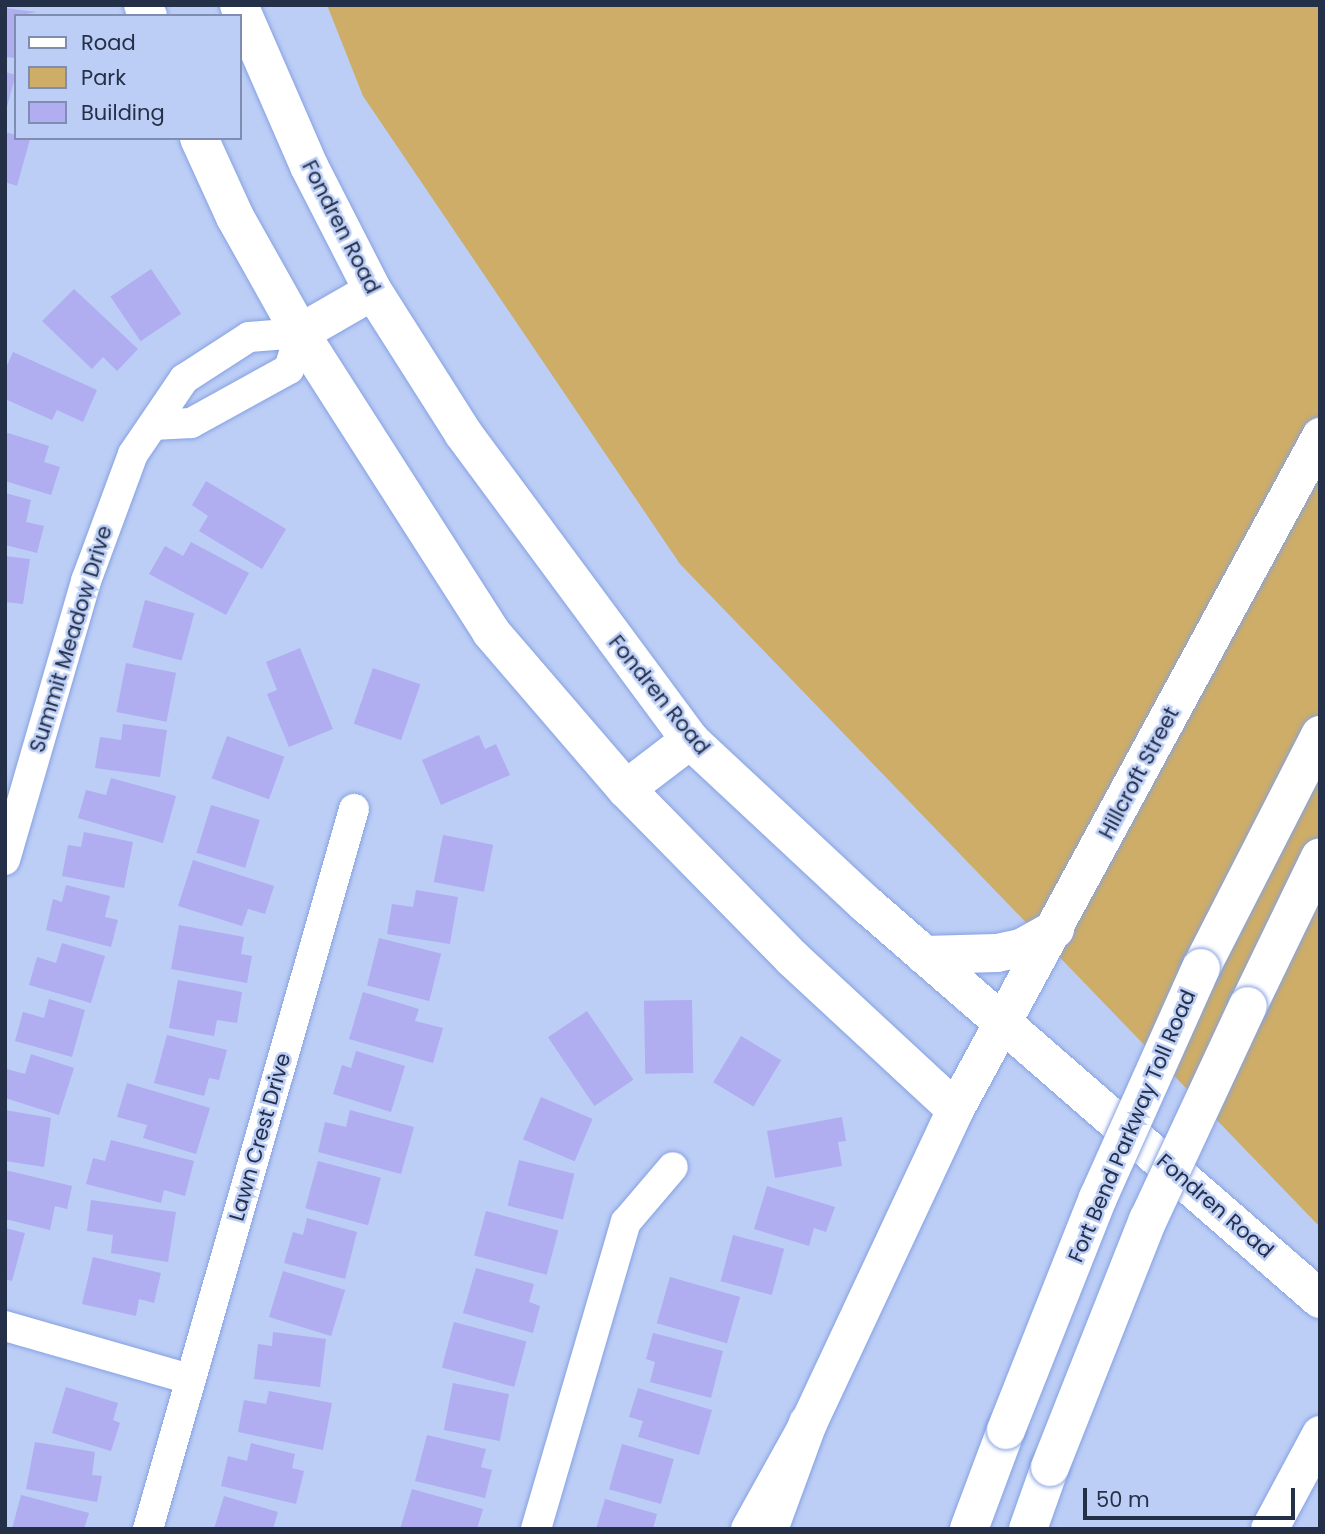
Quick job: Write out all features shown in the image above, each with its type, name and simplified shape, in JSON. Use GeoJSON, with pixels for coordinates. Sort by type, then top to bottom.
{"type":"FeatureCollection","features":[{"type":"Feature","properties":{"kind":"main road","name":"Fondren Road"},"geometry":{"type":"LineString","coordinates":[[239,5],[309,166],[373,291],[463,433],[690,740],[924,955],[1320,1298]]}},
{"type":"Feature","properties":{"kind":"main road"},"geometry":{"type":"LineString","coordinates":[[200,140],[235,217],[300,333],[491,632],[626,789],[792,958],[955,1109]]}},
{"type":"Feature","properties":{"kind":"main road"},"geometry":{"type":"LineString","coordinates":[[300,333],[373,291]]}},
{"type":"Feature","properties":{"kind":"main road","name":"Fort Bend Parkway Toll Road"},"geometry":{"type":"LineString","coordinates":[[969,1529],[1098,1198],[1201,968],[1320,735]]}},
{"type":"Feature","properties":{"kind":"main road"},"geometry":{"type":"LineString","coordinates":[[626,789],[690,740]]}},
{"type":"Feature","properties":{"kind":"main road"},"geometry":{"type":"LineString","coordinates":[[1028,1529],[1148,1220],[1320,858]]}},
{"type":"Feature","properties":{"kind":"main road"},"geometry":{"type":"LineString","coordinates":[[924,955],[997,953],[1021,948],[1055,929]]}},
{"type":"Feature","properties":{"kind":"main road"},"geometry":{"type":"LineString","coordinates":[[769,1529],[808,1423]]}},
{"type":"Feature","properties":{"kind":"street"},"geometry":{"type":"LineString","coordinates":[[153,425],[191,423],[289,369],[300,333]]}},
{"type":"Feature","properties":{"kind":"street","name":"Summit Meadow Drive"},"geometry":{"type":"LineString","coordinates":[[5,860],[86,581],[133,454],[184,379],[249,337],[300,333]]}},
{"type":"Feature","properties":{"kind":"street","name":"Hillcroft Street"},"geometry":{"type":"LineString","coordinates":[[749,1529],[808,1423],[955,1109],[1004,1025],[1320,436]]}},
{"type":"Feature","properties":{"kind":"street","name":"Lawn Crest Drive"},"geometry":{"type":"LineString","coordinates":[[148,1529],[354,808]]}},
{"type":"Feature","properties":{"kind":"street"},"geometry":{"type":"LineString","coordinates":[[537,1529],[625,1222],[673,1167]]}},
{"type":"Feature","properties":{"kind":"street"},"geometry":{"type":"LineString","coordinates":[[5,1326],[190,1380]]}},
{"type":"Feature","properties":{"kind":"street"},"geometry":{"type":"LineString","coordinates":[[1269,1529],[1320,1434]]}},
{"type":"Feature","properties":{"kind":"green space"},"geometry":{"type":"Polygon","coordinates":[[[327,5],[1320,5],[1320,1227],[680,564],[363,96],[327,5]]]}},
{"type":"Feature","properties":{"kind":"building"},"geometry":{"type":"Polygon","coordinates":[[[5,8],[37,12],[14,14],[14,58],[5,57],[5,8]]]}},
{"type":"Feature","properties":{"kind":"building"},"geometry":{"type":"Polygon","coordinates":[[[5,72],[14,74],[14,81],[5,115],[5,72]]]}},
{"type":"Feature","properties":{"kind":"building"},"geometry":{"type":"Polygon","coordinates":[[[5,132],[14,135],[14,140],[30,140],[17,186],[5,182],[5,132]]]}},
{"type":"Feature","properties":{"kind":"building"},"geometry":{"type":"Polygon","coordinates":[[[151,269],[181,314],[141,341],[110,296],[151,269]]]}},
{"type":"Feature","properties":{"kind":"building"},"geometry":{"type":"Polygon","coordinates":[[[74,289],[138,349],[117,371],[103,357],[92,369],[42,321],[74,289]]]}},
{"type":"Feature","properties":{"kind":"building"},"geometry":{"type":"Polygon","coordinates":[[[13,352],[97,390],[83,422],[57,410],[52,420],[5,399],[5,370],[13,352]]]}},
{"type":"Feature","properties":{"kind":"building"},"geometry":{"type":"Polygon","coordinates":[[[5,432],[49,446],[44,462],[60,467],[51,495],[5,481],[5,432]]]}},
{"type":"Feature","properties":{"kind":"building"},"geometry":{"type":"Polygon","coordinates":[[[206,481],[286,529],[262,569],[199,531],[208,516],[192,505],[206,481]]]}},
{"type":"Feature","properties":{"kind":"building"},"geometry":{"type":"Polygon","coordinates":[[[5,493],[31,500],[26,522],[44,526],[37,553],[5,545],[5,493]]]}},
{"type":"Feature","properties":{"kind":"building"},"geometry":{"type":"Polygon","coordinates":[[[191,542],[249,573],[226,615],[149,574],[165,546],[183,556],[191,542]]]}},
{"type":"Feature","properties":{"kind":"building"},"geometry":{"type":"Polygon","coordinates":[[[5,556],[30,559],[23,604],[5,602],[5,556]]]}},
{"type":"Feature","properties":{"kind":"building"},"geometry":{"type":"Polygon","coordinates":[[[145,600],[194,613],[182,661],[132,647],[145,600]]]}},
{"type":"Feature","properties":{"kind":"building"},"geometry":{"type":"Polygon","coordinates":[[[300,648],[333,729],[289,747],[267,694],[277,690],[266,662],[300,648]]]}},
{"type":"Feature","properties":{"kind":"building"},"geometry":{"type":"Polygon","coordinates":[[[126,663],[176,673],[167,722],[116,712],[126,663]]]}},
{"type":"Feature","properties":{"kind":"building"},"geometry":{"type":"Polygon","coordinates":[[[373,668],[420,684],[401,740],[354,724],[373,668]]]}},
{"type":"Feature","properties":{"kind":"building"},"geometry":{"type":"Polygon","coordinates":[[[123,724],[167,730],[160,777],[95,768],[100,737],[121,740],[123,724]]]}},
{"type":"Feature","properties":{"kind":"building"},"geometry":{"type":"Polygon","coordinates":[[[479,735],[485,749],[496,744],[510,775],[441,805],[422,760],[479,735]]]}},
{"type":"Feature","properties":{"kind":"building"},"geometry":{"type":"Polygon","coordinates":[[[227,736],[284,757],[269,799],[212,778],[227,736]]]}},
{"type":"Feature","properties":{"kind":"building"},"geometry":{"type":"Polygon","coordinates":[[[111,778],[176,796],[163,843],[78,818],[86,790],[106,795],[111,778]]]}},
{"type":"Feature","properties":{"kind":"building"},"geometry":{"type":"Polygon","coordinates":[[[211,805],[260,820],[245,868],[196,853],[211,805]]]}},
{"type":"Feature","properties":{"kind":"building"},"geometry":{"type":"Polygon","coordinates":[[[84,832],[133,842],[124,888],[62,876],[68,845],[81,847],[84,832]]]}},
{"type":"Feature","properties":{"kind":"building"},"geometry":{"type":"Polygon","coordinates":[[[443,835],[493,845],[484,892],[434,882],[443,835]]]}},
{"type":"Feature","properties":{"kind":"building"},"geometry":{"type":"Polygon","coordinates":[[[193,860],[274,886],[265,914],[248,909],[242,926],[178,906],[193,860]]]}},
{"type":"Feature","properties":{"kind":"building"},"geometry":{"type":"Polygon","coordinates":[[[66,885],[110,896],[105,917],[118,920],[111,947],[46,930],[53,899],[62,902],[66,885]]]}},
{"type":"Feature","properties":{"kind":"building"},"geometry":{"type":"Polygon","coordinates":[[[416,890],[458,897],[450,944],[387,934],[392,904],[413,907],[416,890]]]}},
{"type":"Feature","properties":{"kind":"building"},"geometry":{"type":"Polygon","coordinates":[[[179,925],[244,937],[241,954],[252,956],[247,983],[171,969],[179,925]]]}},
{"type":"Feature","properties":{"kind":"building"},"geometry":{"type":"Polygon","coordinates":[[[379,938],[441,953],[429,1001],[367,986],[379,938]]]}},
{"type":"Feature","properties":{"kind":"building"},"geometry":{"type":"Polygon","coordinates":[[[62,943],[105,956],[91,1003],[29,985],[37,957],[56,963],[62,943]]]}},
{"type":"Feature","properties":{"kind":"building"},"geometry":{"type":"Polygon","coordinates":[[[178,980],[242,992],[237,1023],[217,1020],[214,1036],[169,1028],[178,980]]]}},
{"type":"Feature","properties":{"kind":"building"},"geometry":{"type":"Polygon","coordinates":[[[363,992],[419,1009],[415,1021],[443,1028],[433,1063],[349,1039],[363,992]]]}},
{"type":"Feature","properties":{"kind":"building"},"geometry":{"type":"Polygon","coordinates":[[[49,999],[85,1010],[72,1057],[15,1041],[23,1012],[44,1018],[49,999]]]}},
{"type":"Feature","properties":{"kind":"building"},"geometry":{"type":"Polygon","coordinates":[[[692,1000],[693,1073],[645,1074],[644,1001],[692,1000]]]}},
{"type":"Feature","properties":{"kind":"building"},"geometry":{"type":"Polygon","coordinates":[[[587,1011],[633,1080],[594,1106],[548,1037],[587,1011]]]}},
{"type":"Feature","properties":{"kind":"building"},"geometry":{"type":"Polygon","coordinates":[[[167,1035],[227,1050],[219,1080],[209,1078],[204,1096],[154,1083],[167,1035]]]}},
{"type":"Feature","properties":{"kind":"building"},"geometry":{"type":"Polygon","coordinates":[[[741,1036],[781,1060],[753,1106],[713,1082],[741,1036]]]}},
{"type":"Feature","properties":{"kind":"building"},"geometry":{"type":"Polygon","coordinates":[[[356,1051],[405,1066],[391,1112],[333,1094],[342,1065],[351,1068],[356,1051]]]}},
{"type":"Feature","properties":{"kind":"building"},"geometry":{"type":"Polygon","coordinates":[[[31,1054],[74,1068],[59,1115],[5,1098],[7,1069],[25,1074],[31,1054]]]}},
{"type":"Feature","properties":{"kind":"building"},"geometry":{"type":"Polygon","coordinates":[[[127,1083],[210,1108],[196,1154],[143,1138],[147,1125],[117,1117],[127,1083]]]}},
{"type":"Feature","properties":{"kind":"building"},"geometry":{"type":"Polygon","coordinates":[[[541,1097],[593,1119],[575,1161],[523,1139],[541,1097]]]}},
{"type":"Feature","properties":{"kind":"building"},"geometry":{"type":"Polygon","coordinates":[[[5,1110],[51,1118],[44,1167],[5,1161],[5,1110]]]}},
{"type":"Feature","properties":{"kind":"building"},"geometry":{"type":"Polygon","coordinates":[[[350,1110],[414,1127],[401,1174],[318,1152],[325,1122],[346,1127],[350,1110]]]}},
{"type":"Feature","properties":{"kind":"building"},"geometry":{"type":"Polygon","coordinates":[[[842,1117],[846,1141],[838,1142],[842,1166],[775,1178],[767,1131],[842,1117]]]}},
{"type":"Feature","properties":{"kind":"building"},"geometry":{"type":"Polygon","coordinates":[[[111,1140],[194,1161],[185,1196],[164,1190],[161,1203],[86,1184],[93,1158],[105,1161],[111,1140]]]}},
{"type":"Feature","properties":{"kind":"building"},"geometry":{"type":"Polygon","coordinates":[[[519,1160],[574,1174],[563,1219],[508,1206],[519,1160]]]}},
{"type":"Feature","properties":{"kind":"building"},"geometry":{"type":"Polygon","coordinates":[[[318,1161],[381,1178],[368,1225],[305,1208],[318,1161]]]}},
{"type":"Feature","properties":{"kind":"building"},"geometry":{"type":"Polygon","coordinates":[[[5,1170],[72,1186],[67,1209],[55,1206],[50,1230],[5,1219],[5,1170]]]}},
{"type":"Feature","properties":{"kind":"building"},"geometry":{"type":"Polygon","coordinates":[[[767,1186],[835,1207],[826,1232],[814,1228],[809,1246],[754,1229],[767,1186]]]}},
{"type":"Feature","properties":{"kind":"building"},"geometry":{"type":"Polygon","coordinates":[[[91,1200],[176,1212],[168,1262],[111,1253],[113,1235],[87,1231],[91,1200]]]}},
{"type":"Feature","properties":{"kind":"building"},"geometry":{"type":"Polygon","coordinates":[[[486,1211],[558,1230],[547,1275],[474,1255],[486,1211]]]}},
{"type":"Feature","properties":{"kind":"building"},"geometry":{"type":"Polygon","coordinates":[[[307,1218],[357,1232],[345,1279],[284,1263],[293,1232],[303,1235],[307,1218]]]}},
{"type":"Feature","properties":{"kind":"building"},"geometry":{"type":"Polygon","coordinates":[[[5,1228],[25,1233],[12,1281],[5,1279],[5,1228]]]}},
{"type":"Feature","properties":{"kind":"building"},"geometry":{"type":"Polygon","coordinates":[[[733,1235],[784,1249],[772,1295],[721,1281],[733,1235]]]}},
{"type":"Feature","properties":{"kind":"building"},"geometry":{"type":"Polygon","coordinates":[[[93,1257],[161,1273],[154,1303],[139,1299],[136,1316],[82,1304],[93,1257]]]}},
{"type":"Feature","properties":{"kind":"building"},"geometry":{"type":"Polygon","coordinates":[[[476,1268],[534,1284],[529,1302],[540,1306],[533,1333],[463,1313],[476,1268]]]}},
{"type":"Feature","properties":{"kind":"building"},"geometry":{"type":"Polygon","coordinates":[[[283,1271],[345,1290],[331,1336],[269,1317],[283,1271]]]}},
{"type":"Feature","properties":{"kind":"building"},"geometry":{"type":"Polygon","coordinates":[[[670,1277],[740,1297],[727,1343],[657,1323],[670,1277]]]}},
{"type":"Feature","properties":{"kind":"building"},"geometry":{"type":"Polygon","coordinates":[[[454,1322],[526,1341],[514,1387],[442,1367],[454,1322]]]}},
{"type":"Feature","properties":{"kind":"building"},"geometry":{"type":"Polygon","coordinates":[[[273,1332],[326,1339],[320,1387],[254,1379],[258,1344],[272,1346],[273,1332]]]}},
{"type":"Feature","properties":{"kind":"building"},"geometry":{"type":"Polygon","coordinates":[[[653,1333],[723,1351],[711,1398],[650,1382],[655,1362],[646,1359],[653,1333]]]}},
{"type":"Feature","properties":{"kind":"building"},"geometry":{"type":"Polygon","coordinates":[[[453,1383],[509,1394],[500,1441],[444,1430],[453,1383]]]}},
{"type":"Feature","properties":{"kind":"building"},"geometry":{"type":"Polygon","coordinates":[[[66,1387],[118,1403],[113,1420],[120,1423],[111,1451],[52,1433],[66,1387]]]}},
{"type":"Feature","properties":{"kind":"building"},"geometry":{"type":"Polygon","coordinates":[[[638,1388],[712,1410],[699,1455],[638,1437],[643,1421],[629,1417],[638,1388]]]}},
{"type":"Feature","properties":{"kind":"building"},"geometry":{"type":"Polygon","coordinates":[[[269,1391],[332,1403],[323,1450],[238,1432],[244,1400],[266,1404],[269,1391]]]}},
{"type":"Feature","properties":{"kind":"building"},"geometry":{"type":"Polygon","coordinates":[[[427,1435],[486,1449],[481,1467],[492,1470],[485,1498],[415,1481],[427,1435]]]}},
{"type":"Feature","properties":{"kind":"building"},"geometry":{"type":"Polygon","coordinates":[[[35,1442],[95,1452],[92,1475],[102,1476],[97,1502],[26,1489],[35,1442]]]}},
{"type":"Feature","properties":{"kind":"building"},"geometry":{"type":"Polygon","coordinates":[[[251,1443],[295,1454],[292,1468],[304,1471],[296,1504],[221,1486],[228,1456],[247,1461],[251,1443]]]}},
{"type":"Feature","properties":{"kind":"building"},"geometry":{"type":"Polygon","coordinates":[[[622,1444],[674,1459],[661,1504],[609,1489],[622,1444]]]}},
{"type":"Feature","properties":{"kind":"building"},"geometry":{"type":"Polygon","coordinates":[[[412,1489],[483,1509],[477,1529],[400,1529],[412,1489]]]}},
{"type":"Feature","properties":{"kind":"building"},"geometry":{"type":"Polygon","coordinates":[[[21,1495],[89,1513],[84,1529],[12,1529],[21,1495]]]}},
{"type":"Feature","properties":{"kind":"building"},"geometry":{"type":"Polygon","coordinates":[[[224,1496],[278,1512],[273,1529],[214,1529],[224,1496]]]}},
{"type":"Feature","properties":{"kind":"building"},"geometry":{"type":"Polygon","coordinates":[[[605,1499],[657,1514],[653,1529],[596,1529],[605,1499]]]}}]}
